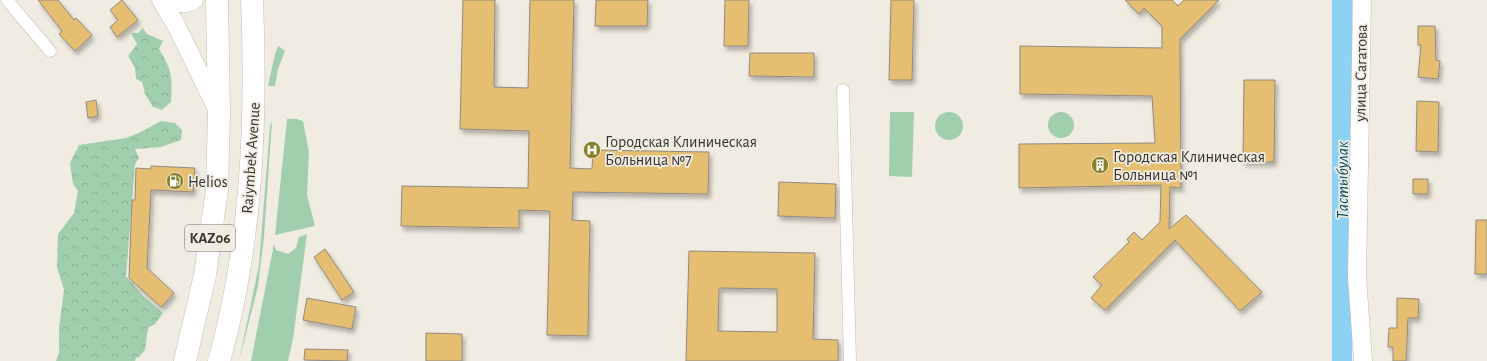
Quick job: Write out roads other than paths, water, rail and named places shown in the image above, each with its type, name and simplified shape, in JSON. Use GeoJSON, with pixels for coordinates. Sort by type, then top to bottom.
{"type":"FeatureCollection","features":[{"type":"Feature","properties":{"kind":"highway","name":"Raiymbek Avenue"},"geometry":{"type":"LineString","coordinates":[[185,361],[204,275],[217,190],[219,113],[217,0]]}},
{"type":"Feature","properties":{"kind":"highway","name":"Raiymbek Avenue"},"geometry":{"type":"LineString","coordinates":[[219,361],[230,323],[239,276],[250,193],[254,110],[254,39],[252,0]]}},
{"type":"Feature","properties":{"kind":"street"},"geometry":{"type":"LineString","coordinates":[[7,0],[50,51]]}},
{"type":"Feature","properties":{"kind":"street"},"geometry":{"type":"LineString","coordinates":[[160,0],[176,25],[219,113]]}},
{"type":"Feature","properties":{"kind":"street"},"geometry":{"type":"LineString","coordinates":[[170,0],[179,3],[194,0]]}},
{"type":"Feature","properties":{"kind":"street","name":"улица Сагатова"},"geometry":{"type":"LineString","coordinates":[[1362,0],[1357,277],[1364,361]]}},
{"type":"Feature","properties":{"kind":"street"},"geometry":{"type":"LineString","coordinates":[[843,90],[850,361]]}},
{"type":"Feature","properties":{"kind":"street"},"geometry":{"type":"LineString","coordinates":[[230,323],[230,361]]}},
{"type":"Feature","properties":{"kind":"waterway","name":"Тастыбулак"},"geometry":{"type":"LineString","coordinates":[[1342,0],[1342,361]]}},
{"type":"Feature","properties":{"kind":"place","name":"Городская Клиническая Больница №7"},"geometry":{"type":"Point","coordinates":[592,150]}},
{"type":"Feature","properties":{"kind":"place","name":"Городская Клиническая Больница №1"},"geometry":{"type":"Point","coordinates":[1100,165]}},
{"type":"Feature","properties":{"kind":"place","name":"Helios"},"geometry":{"type":"Point","coordinates":[175,181]}}]}
